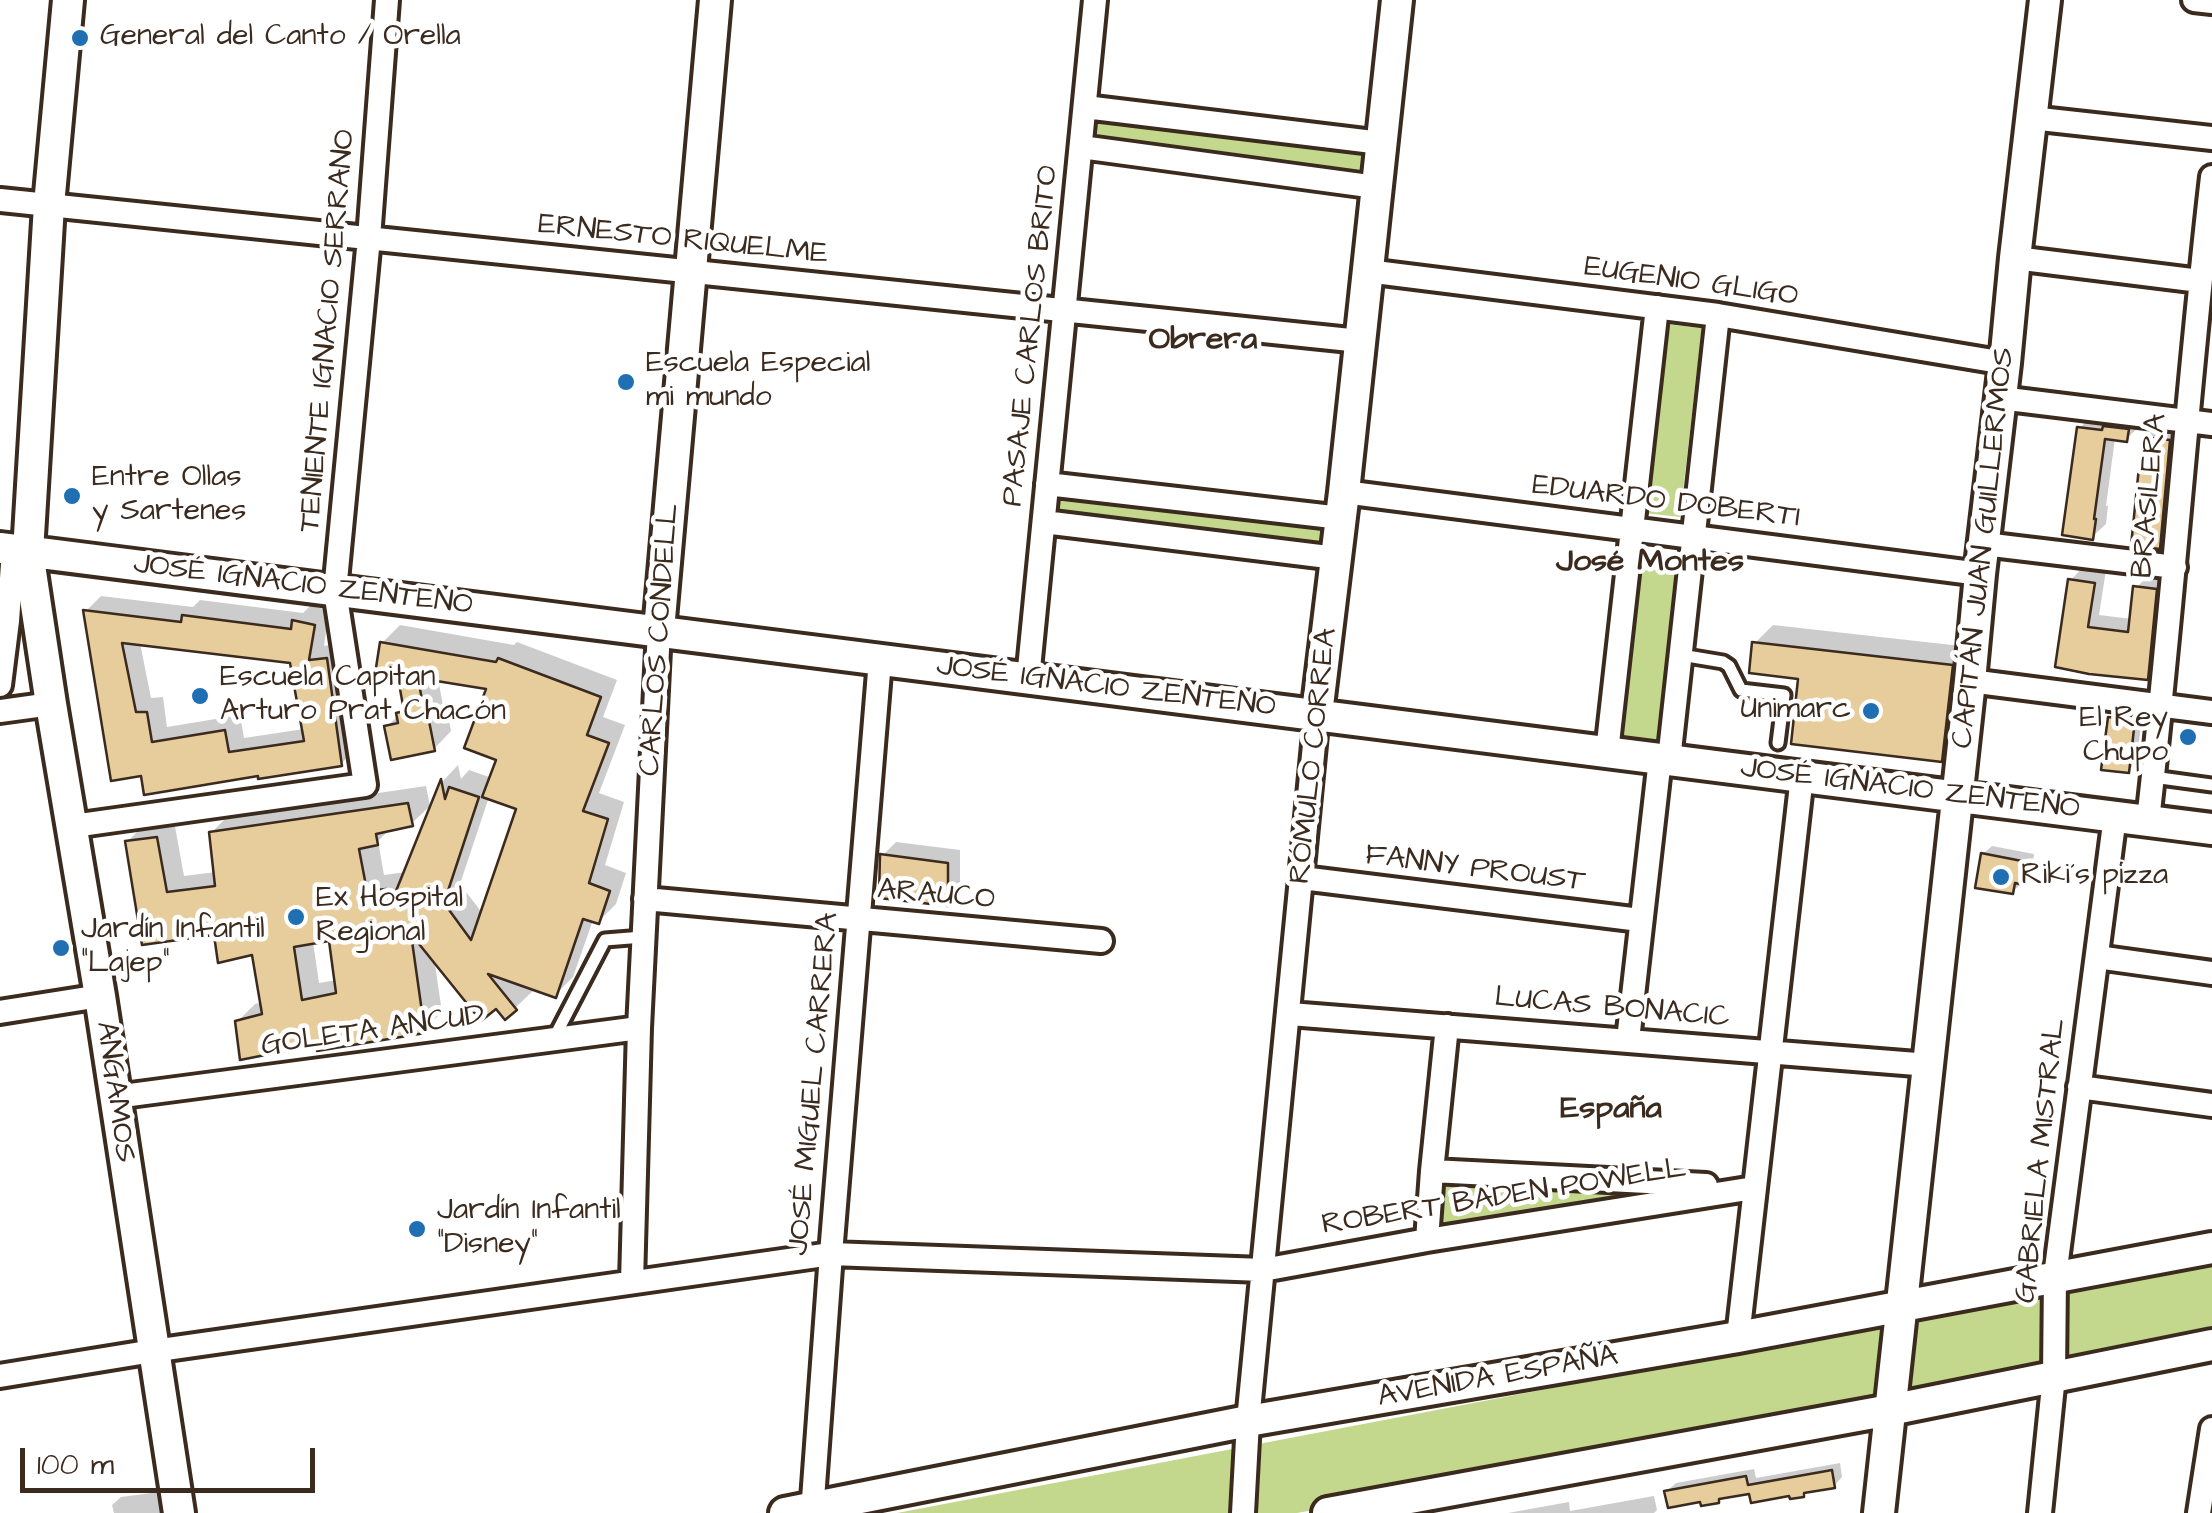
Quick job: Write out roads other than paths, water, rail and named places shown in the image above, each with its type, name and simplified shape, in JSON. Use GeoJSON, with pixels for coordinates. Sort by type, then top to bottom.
{"type":"FeatureCollection","features":[{"type":"Feature","properties":{"kind":"street","name":"ANGAMOS"},"geometry":{"type":"LineString","coordinates":[[68,0],[14,550],[50,704],[73,826],[179,1513]]}},
{"type":"Feature","properties":{"kind":"street","name":"TENIENTE IGNACIO SERRANO"},"geometry":{"type":"LineString","coordinates":[[73,826],[365,785],[335,591],[387,0]]}},
{"type":"Feature","properties":{"kind":"street","name":"CARLOS CONDELL"},"geometry":{"type":"LineString","coordinates":[[632,1282],[639,1028],[659,630],[715,0]]}},
{"type":"Feature","properties":{"kind":"street","name":"PASAJE CARLOS BRITO"},"geometry":{"type":"LineString","coordinates":[[1028,678],[1095,0]]}},
{"type":"Feature","properties":{"kind":"street","name":"RÓMULO CORREA"},"geometry":{"type":"LineString","coordinates":[[1242,1513],[1317,714],[1397,0]]}},
{"type":"Feature","properties":{"kind":"street","name":"CAPITÁN JUAN GUILLERMOS"},"geometry":{"type":"LineString","coordinates":[[1878,1513],[2045,0]]}},
{"type":"Feature","properties":{"kind":"street"},"geometry":{"type":"LineString","coordinates":[[2194,0],[2212,2]]}},
{"type":"Feature","properties":{"kind":"street"},"geometry":{"type":"LineString","coordinates":[[1085,107],[1381,143]]}},
{"type":"Feature","properties":{"kind":"street"},"geometry":{"type":"LineString","coordinates":[[2032,118],[2212,138]]}},
{"type":"Feature","properties":{"kind":"street"},"geometry":{"type":"LineString","coordinates":[[1081,147],[1376,187]]}},
{"type":"Feature","properties":{"kind":"street","name":"BRASILERA"},"geometry":{"type":"LineString","coordinates":[[2148,820],[2175,567],[2200,422],[2200,281],[2212,177]]}},
{"type":"Feature","properties":{"kind":"street","name":"ERNESTO RIQUELME"},"geometry":{"type":"LineString","coordinates":[[0,200],[1360,341]]}},
{"type":"Feature","properties":{"kind":"street"},"geometry":{"type":"LineString","coordinates":[[2015,258],[2200,281]]}},
{"type":"Feature","properties":{"kind":"street","name":"EUGENIO GLIGO"},"geometry":{"type":"LineString","coordinates":[[1367,271],[1718,314],[2006,363]]}},
{"type":"Feature","properties":{"kind":"street"},"geometry":{"type":"LineString","coordinates":[[1607,752],[1657,307]]}},
{"type":"Feature","properties":{"kind":"street"},"geometry":{"type":"LineString","coordinates":[[1628,1040],[1640,920],[1681,655],[1718,314]]}},
{"type":"Feature","properties":{"kind":"street"},"geometry":{"type":"LineString","coordinates":[[2000,398],[2200,422]]}},
{"type":"Feature","properties":{"kind":"street","name":"EDUARDO DOBERTI"},"geometry":{"type":"LineString","coordinates":[[1047,484],[1982,559],[2175,567]]}},
{"type":"Feature","properties":{"kind":"street"},"geometry":{"type":"LineString","coordinates":[[1044,522],[1336,558]]}},
{"type":"Feature","properties":{"kind":"street"},"geometry":{"type":"LineString","coordinates":[[0,686],[14,550]]}},
{"type":"Feature","properties":{"kind":"street","name":"JOSÉ IGNACIO ZENTENO"},"geometry":{"type":"LineString","coordinates":[[14,550],[2212,829]]}},
{"type":"Feature","properties":{"kind":"street","name":"JOSÉ MIGUEL CARRERA"},"geometry":{"type":"LineString","coordinates":[[803,1511],[831,1254],[880,660]]}},
{"type":"Feature","properties":{"kind":"street"},"geometry":{"type":"LineString","coordinates":[[1970,681],[2212,712]]}},
{"type":"Feature","properties":{"kind":"street"},"geometry":{"type":"LineString","coordinates":[[0,711],[50,704]]}},
{"type":"Feature","properties":{"kind":"street"},"geometry":{"type":"LineString","coordinates":[[1738,1336],[1802,776]]}},
{"type":"Feature","properties":{"kind":"street","name":"GABRIELA MISTRAL"},"geometry":{"type":"LineString","coordinates":[[2040,1513],[2054,1376],[2054,1276],[2115,816]]}},
{"type":"Feature","properties":{"kind":"street","name":"FANNY PROUST"},"geometry":{"type":"LineString","coordinates":[[1302,878],[1640,920]]}},
{"type":"Feature","properties":{"kind":"street","name":"ARAUCO"},"geometry":{"type":"LineString","coordinates":[[645,899],[1101,942]]}},
{"type":"Feature","properties":{"kind":"street"},"geometry":{"type":"LineString","coordinates":[[2097,957],[2212,972]]}},
{"type":"Feature","properties":{"kind":"street"},"geometry":{"type":"LineString","coordinates":[[0,1012],[100,996]]}},
{"type":"Feature","properties":{"kind":"street","name":"LUCAS BONACIC"},"geometry":{"type":"LineString","coordinates":[[1290,1014],[1928,1065]]}},
{"type":"Feature","properties":{"kind":"street"},"geometry":{"type":"LineString","coordinates":[[1427,1240],[1447,1026]]}},
{"type":"Feature","properties":{"kind":"street","name":"GOLETA ANCUD"},"geometry":{"type":"LineString","coordinates":[[115,1097],[639,1028]]}},
{"type":"Feature","properties":{"kind":"street"},"geometry":{"type":"LineString","coordinates":[[2079,1087],[2212,1105]]}},
{"type":"Feature","properties":{"kind":"street"},"geometry":{"type":"LineString","coordinates":[[1432,1171],[1754,1188]]}},
{"type":"Feature","properties":{"kind":"street","name":"ROBERT BADEN POWELL"},"geometry":{"type":"LineString","coordinates":[[0,1376],[831,1254],[1264,1270],[1754,1188]]}},
{"type":"Feature","properties":{"kind":"street","name":"AVENIDA ESPAÑA"},"geometry":{"type":"LineString","coordinates":[[803,1511],[1248,1421],[2212,1248]]}},
{"type":"Feature","properties":{"kind":"street"},"geometry":{"type":"LineString","coordinates":[[1328,1513],[1890,1410],[2212,1345]]}},
{"type":"Feature","properties":{"kind":"street"},"geometry":{"type":"LineString","coordinates":[[2199,1513],[2212,1429]]}},
{"type":"Feature","properties":{"kind":"lane"},"geometry":{"type":"LineString","coordinates":[[1681,655],[1730,666],[1741,690],[1784,695],[1778,743]]}},
{"type":"Feature","properties":{"kind":"lane"},"geometry":{"type":"LineString","coordinates":[[2153,778],[2212,785]]}},
{"type":"Feature","properties":{"kind":"lane"},"geometry":{"type":"LineString","coordinates":[[554,1038],[604,940],[643,936]]}},
{"type":"Feature","properties":{"kind":"place","name":"General del Canto / Orella"},"geometry":{"type":"Point","coordinates":[80,38]}},
{"type":"Feature","properties":{"kind":"place","name":"Escuela Especial mi mundo"},"geometry":{"type":"Point","coordinates":[626,382]}},
{"type":"Feature","properties":{"kind":"place","name":"Entre Ollas y Sartenes"},"geometry":{"type":"Point","coordinates":[72,496]}},
{"type":"Feature","properties":{"kind":"place","name":"Escuela Capitan Arturo Prat Chacón"},"geometry":{"type":"Point","coordinates":[200,696]}},
{"type":"Feature","properties":{"kind":"place","name":"Unimarc"},"geometry":{"type":"Point","coordinates":[1871,711]}},
{"type":"Feature","properties":{"kind":"place","name":"El Rey Chupo"},"geometry":{"type":"Point","coordinates":[2188,737]}},
{"type":"Feature","properties":{"kind":"place","name":"Riki´s pizza"},"geometry":{"type":"Point","coordinates":[2001,877]}},
{"type":"Feature","properties":{"kind":"place","name":"Ex Hospital Regional"},"geometry":{"type":"Point","coordinates":[296,917]}},
{"type":"Feature","properties":{"kind":"place","name":"Jardín Infantil \"Lajep\""},"geometry":{"type":"Point","coordinates":[61,948]}},
{"type":"Feature","properties":{"kind":"place","name":"Jardín Infantil \"Disney\""},"geometry":{"type":"Point","coordinates":[417,1229]}},
{"type":"Feature","properties":{"kind":"district","name":"Obrera"},"geometry":{"type":"Point","coordinates":[1203,341]}},
{"type":"Feature","properties":{"kind":"district","name":"José Montes"},"geometry":{"type":"Point","coordinates":[1650,563]}},
{"type":"Feature","properties":{"kind":"district","name":"España"},"geometry":{"type":"Point","coordinates":[1611,1110]}}]}
